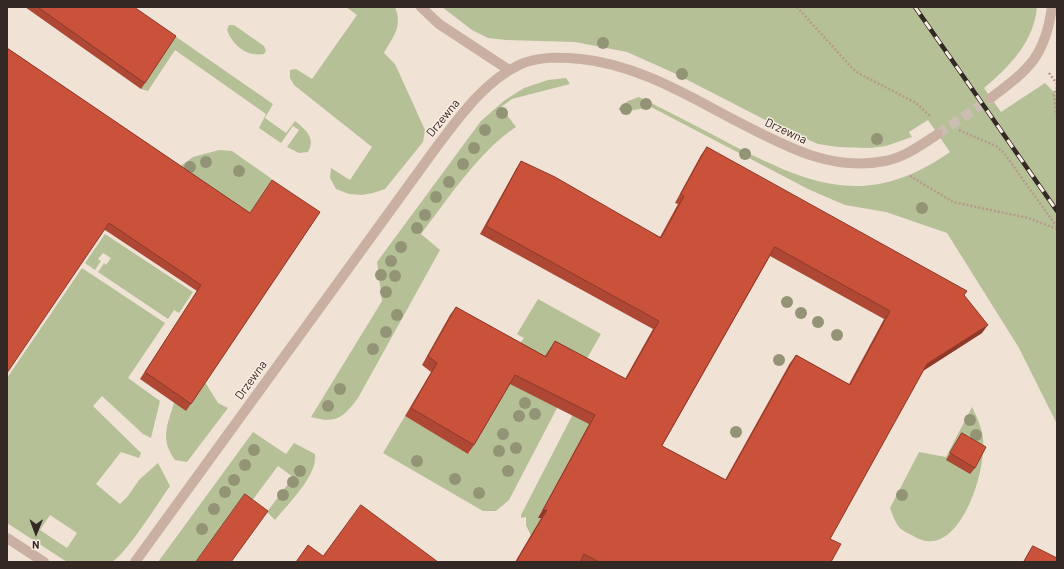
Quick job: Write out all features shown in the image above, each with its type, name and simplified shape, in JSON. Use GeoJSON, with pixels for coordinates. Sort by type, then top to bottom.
{"type":"FeatureCollection","features":[{"type":"Feature","properties":{"kind":"street"},"geometry":{"type":"LineString","coordinates":[[421,7],[439,24],[509,70]]}},
{"type":"Feature","properties":{"kind":"street"},"geometry":{"type":"LineString","coordinates":[[990,98],[1026,71],[1036,60],[1046,39],[1052,7]]}},
{"type":"Feature","properties":{"kind":"street","name":"Drzewna"},"geometry":{"type":"LineString","coordinates":[[135,562],[438,145],[476,98],[509,70],[521,64],[555,57],[595,61],[616,65],[646,75],[793,150],[823,160],[858,164],[885,161],[911,151],[938,134]]}},
{"type":"Feature","properties":{"kind":"street"},"geometry":{"type":"LineString","coordinates":[[7,538],[44,562]]}},
{"type":"Feature","properties":{"kind":"path"},"geometry":{"type":"LineString","coordinates":[[1057,87],[1054,95],[1057,119]]}},
{"type":"Feature","properties":{"kind":"path"},"geometry":{"type":"LineString","coordinates":[[904,172],[953,202],[1028,218],[1057,229]]}},
{"type":"Feature","properties":{"kind":"green space"},"geometry":{"type":"Polygon","coordinates":[[[133,7],[273,104],[265,118],[286,133],[295,121],[299,124],[310,138],[311,143],[308,152],[299,153],[287,147],[299,130],[293,126],[281,143],[259,128],[266,114],[175,50],[148,91],[141,89],[133,7]]]}},
{"type":"Feature","properties":{"kind":"green space"},"geometry":{"type":"Polygon","coordinates":[[[346,7],[395,7],[398,21],[396,32],[384,53],[395,64],[425,130],[423,142],[385,189],[362,195],[349,194],[336,189],[330,178],[331,168],[350,180],[372,147],[294,85],[290,78],[290,70],[296,69],[312,79],[357,15],[346,7]]]}},
{"type":"Feature","properties":{"kind":"green space"},"geometry":{"type":"Polygon","coordinates":[[[442,7],[1037,7],[1035,20],[1031,31],[1019,53],[984,88],[1001,112],[1045,83],[1057,95],[1057,424],[1019,348],[947,233],[886,212],[845,205],[810,190],[651,107],[623,112],[618,109],[628,101],[639,97],[734,146],[791,172],[817,181],[842,185],[867,186],[893,180],[921,170],[950,152],[928,120],[909,132],[912,137],[886,146],[870,148],[838,147],[818,144],[775,125],[674,73],[627,52],[575,42],[488,38],[472,30],[442,7]]]}},
{"type":"Feature","properties":{"kind":"green space"},"geometry":{"type":"Polygon","coordinates":[[[229,25],[234,25],[264,46],[266,51],[264,54],[252,54],[241,49],[233,41],[227,30],[229,25]]]}},
{"type":"Feature","properties":{"kind":"green space"},"geometry":{"type":"Polygon","coordinates":[[[566,78],[570,84],[512,99],[501,107],[516,127],[502,137],[477,162],[421,234],[440,250],[358,398],[343,415],[338,418],[327,420],[311,417],[382,301],[377,262],[481,121],[505,100],[524,88],[548,80],[566,78]]]}},
{"type":"Feature","properties":{"kind":"green space"},"geometry":{"type":"Polygon","coordinates":[[[219,150],[232,151],[272,179],[245,220],[174,171],[193,157],[219,150]]]}},
{"type":"Feature","properties":{"kind":"green space"},"geometry":{"type":"Polygon","coordinates":[[[105,234],[193,292],[179,313],[174,310],[168,319],[98,272],[104,263],[106,265],[111,258],[103,253],[98,259],[101,261],[95,270],[85,263],[105,234]]]}},
{"type":"Feature","properties":{"kind":"green space"},"geometry":{"type":"Polygon","coordinates":[[[82,268],[165,323],[128,378],[160,401],[151,438],[143,434],[102,396],[93,406],[141,453],[139,458],[121,452],[96,484],[120,504],[128,496],[139,480],[158,463],[170,486],[133,540],[117,558],[111,562],[67,562],[7,523],[7,378],[82,268]],[[50,515],[40,530],[67,548],[77,533],[50,515]]]}},
{"type":"Feature","properties":{"kind":"green space"},"geometry":{"type":"Polygon","coordinates":[[[538,299],[601,334],[567,389],[509,500],[496,511],[483,511],[383,453],[405,416],[469,454],[514,352],[524,338],[517,334],[538,299]]]}},
{"type":"Feature","properties":{"kind":"green space"},"geometry":{"type":"Polygon","coordinates":[[[205,382],[218,403],[228,408],[187,462],[175,460],[170,452],[166,439],[167,426],[174,403],[205,382]]]}},
{"type":"Feature","properties":{"kind":"green space"},"geometry":{"type":"Polygon","coordinates":[[[972,407],[982,431],[983,453],[975,490],[967,509],[957,525],[945,537],[931,541],[915,537],[899,527],[890,508],[919,452],[946,457],[972,407]]]}},
{"type":"Feature","properties":{"kind":"green space"},"geometry":{"type":"Polygon","coordinates":[[[574,412],[592,419],[538,518],[541,518],[531,536],[526,525],[526,517],[521,518],[521,515],[574,412]]]}},
{"type":"Feature","properties":{"kind":"green space"},"geometry":{"type":"Polygon","coordinates":[[[253,432],[286,454],[294,443],[315,454],[315,462],[312,471],[301,489],[275,520],[267,512],[293,477],[278,466],[248,506],[196,562],[158,562],[253,432]]]}},
{"type":"Feature","properties":{"kind":"building"},"geometry":{"type":"Polygon","coordinates":[[[38,7],[134,7],[176,36],[145,83],[38,7]]]}},
{"type":"Feature","properties":{"kind":"building"},"geometry":{"type":"Polygon","coordinates":[[[7,48],[250,213],[272,180],[320,212],[191,404],[145,372],[201,285],[109,223],[7,373],[7,48]]]}},
{"type":"Feature","properties":{"kind":"building"},"geometry":{"type":"Polygon","coordinates":[[[707,147],[967,291],[964,295],[988,325],[927,364],[830,539],[841,544],[831,562],[599,562],[584,554],[580,562],[516,562],[547,510],[543,510],[595,415],[515,375],[474,445],[411,408],[437,363],[428,356],[456,307],[546,357],[555,341],[626,379],[659,321],[486,226],[521,161],[555,177],[661,238],[684,196],[681,194],[707,147]],[[775,247],[662,446],[726,480],[796,355],[850,385],[890,311],[775,247]]]}},
{"type":"Feature","properties":{"kind":"building"},"geometry":{"type":"Polygon","coordinates":[[[962,433],[986,447],[975,468],[950,453],[962,433]]]}},
{"type":"Feature","properties":{"kind":"building"},"geometry":{"type":"Polygon","coordinates":[[[245,494],[268,511],[231,562],[196,562],[245,494]]]}},
{"type":"Feature","properties":{"kind":"building"},"geometry":{"type":"Polygon","coordinates":[[[361,505],[438,562],[296,562],[308,545],[323,556],[361,505]]]}},
{"type":"Feature","properties":{"kind":"building"},"geometry":{"type":"Polygon","coordinates":[[[1033,546],[1057,558],[1057,562],[1024,562],[1033,546]]]}},
{"type":"Feature","properties":{"kind":"tunnel"},"geometry":{"type":"LineString","coordinates":[[938,134],[991,98]]}},
{"type":"Feature","properties":{"kind":"railway"},"geometry":{"type":"LineString","coordinates":[[915,7],[1057,211]]}}]}
